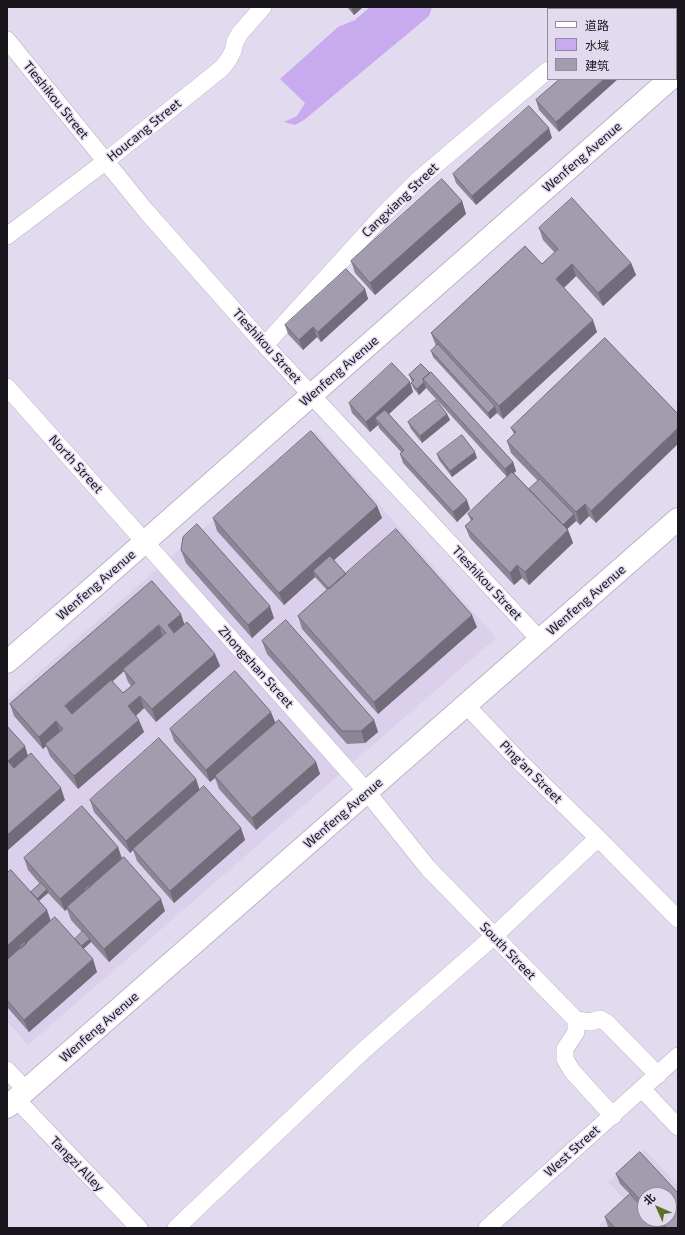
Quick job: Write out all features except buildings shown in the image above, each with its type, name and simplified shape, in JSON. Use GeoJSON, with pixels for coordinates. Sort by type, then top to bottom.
{"type":"FeatureCollection","features":[{"type":"Feature","properties":{"kind":"main road","name":"Wenfeng Avenue"},"geometry":{"type":"LineString","coordinates":[[7,662],[669,80]]}},
{"type":"Feature","properties":{"kind":"main road","name":"Wenfeng Avenue"},"geometry":{"type":"LineString","coordinates":[[16,1099],[678,519]]}},
{"type":"Feature","properties":{"kind":"street","name":"Houcang Street"},"geometry":{"type":"LineString","coordinates":[[7,236],[106,161],[222,68],[229,59],[240,33],[263,7]]}},
{"type":"Feature","properties":{"kind":"street","name":"Tieshikou Street"},"geometry":{"type":"LineString","coordinates":[[7,40],[146,211],[265,345],[540,640]]}},
{"type":"Feature","properties":{"kind":"street","name":"Cangxiang Street"},"geometry":{"type":"LineString","coordinates":[[265,345],[362,237],[413,185],[547,71]]}},
{"type":"Feature","properties":{"kind":"street","name":"North Street"},"geometry":{"type":"LineString","coordinates":[[7,387],[145,542]]}},
{"type":"Feature","properties":{"kind":"street","name":"Zhongshan Street"},"geometry":{"type":"LineString","coordinates":[[145,542],[367,792]]}},
{"type":"Feature","properties":{"kind":"street","name":"Ping'an Street"},"geometry":{"type":"LineString","coordinates":[[466,705],[519,761],[678,919]]}},
{"type":"Feature","properties":{"kind":"street","name":"South Street"},"geometry":{"type":"LineString","coordinates":[[367,792],[428,868],[576,1020]]}},
{"type":"Feature","properties":{"kind":"street"},"geometry":{"type":"LineString","coordinates":[[176,1228],[364,1050],[494,936],[598,838]]}},
{"type":"Feature","properties":{"kind":"street"},"geometry":{"type":"LineString","coordinates":[[613,1116],[572,1071],[565,1059],[565,1049],[576,1032],[576,1020],[590,1022],[600,1019],[607,1023],[658,1075]]}},
{"type":"Feature","properties":{"kind":"street","name":"West Street"},"geometry":{"type":"LineString","coordinates":[[486,1228],[613,1116],[678,1056]]}},
{"type":"Feature","properties":{"kind":"street","name":"Tangzi Alley"},"geometry":{"type":"LineString","coordinates":[[7,1070],[16,1099],[138,1228]]}},
{"type":"Feature","properties":{"kind":"street"},"geometry":{"type":"LineString","coordinates":[[642,1089],[678,1127]]}},
{"type":"Feature","properties":{"kind":"shaded area"},"geometry":{"type":"Polygon","coordinates":[[[315,431],[496,638],[28,1045],[7,1021],[7,700],[315,431]]]}},
{"type":"Feature","properties":{"kind":"shaded area"},"geometry":{"type":"Polygon","coordinates":[[[644,1149],[678,1185],[678,1228],[601,1228],[599,1225],[625,1200],[608,1182],[644,1149]]]}},
{"type":"Feature","properties":{"kind":"water"},"geometry":{"type":"Polygon","coordinates":[[[370,7],[432,7],[429,16],[304,120],[295,125],[284,122],[297,116],[305,103],[280,79],[338,27],[355,20],[370,7]]]}}]}
